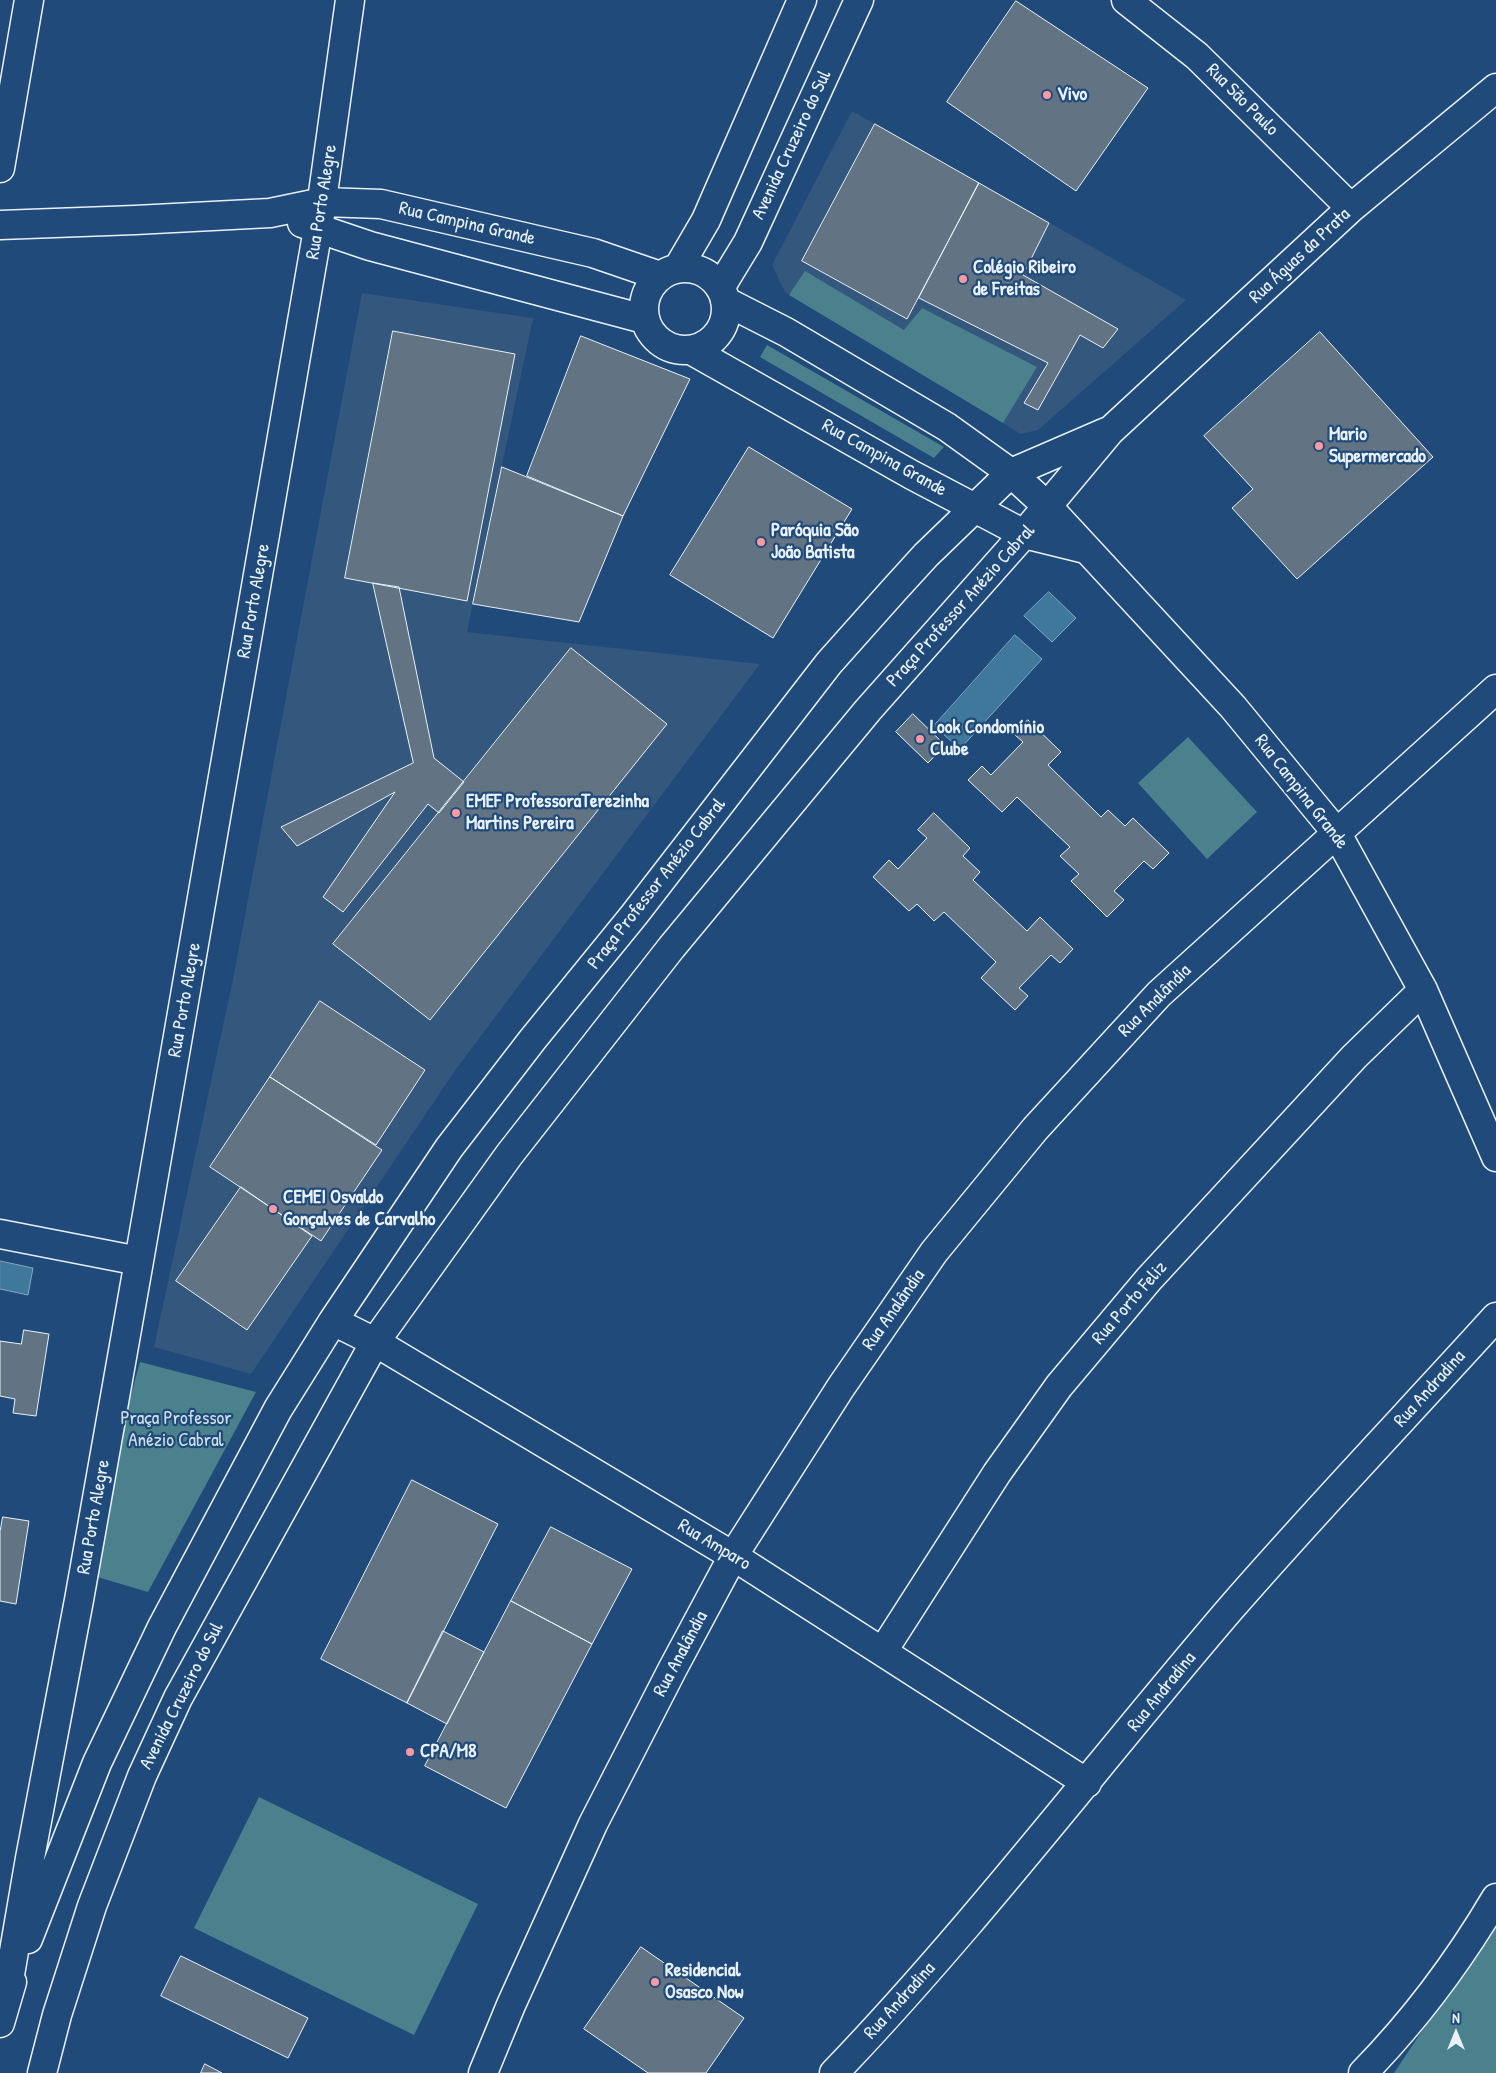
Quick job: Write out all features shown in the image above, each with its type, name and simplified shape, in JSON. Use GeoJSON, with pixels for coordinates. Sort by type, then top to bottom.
{"type":"FeatureCollection","features":[{"type":"Feature","properties":{"kind":"street"},"geometry":{"type":"LineString","coordinates":[[0,168],[29,0]]}},
{"type":"Feature","properties":{"kind":"street","name":"Rua Porto Alegre"},"geometry":{"type":"LineString","coordinates":[[3,2011],[140,1261],[323,202],[350,0]]}},
{"type":"Feature","properties":{"kind":"street"},"geometry":{"type":"LineString","coordinates":[[669,272],[691,268],[703,271],[713,278],[723,294],[726,314],[722,326],[714,337],[704,345],[691,350],[679,350],[667,346],[649,330],[644,319],[643,307],[646,295],[669,272],[706,220],[802,0]]}},
{"type":"Feature","properties":{"kind":"street","name":"Avenida Cruzeiro do Sul"},"geometry":{"type":"LineString","coordinates":[[723,294],[859,0]]}},
{"type":"Feature","properties":{"kind":"street","name":"Rua São Paulo"},"geometry":{"type":"LineString","coordinates":[[1126,0],[1197,56],[1352,208]]}},
{"type":"Feature","properties":{"kind":"street","name":"Rua Águas da Prata"},"geometry":{"type":"LineString","coordinates":[[1048,507],[1110,431],[1352,208],[1496,88]]}},
{"type":"Feature","properties":{"kind":"street","name":"Rua Campina Grande"},"geometry":{"type":"LineString","coordinates":[[0,225],[270,213],[323,202],[381,204],[669,272]]}},
{"type":"Feature","properties":{"kind":"street","name":"Rua Campina Grande"},"geometry":{"type":"LineString","coordinates":[[270,213],[370,246],[644,319]]}},
{"type":"Feature","properties":{"kind":"street","name":"Rua Campina Grande"},"geometry":{"type":"LineString","coordinates":[[723,294],[947,427],[1012,473],[1048,507],[1085,549],[1234,707],[1336,832],[1423,990],[1496,1157]]}},
{"type":"Feature","properties":{"kind":"street","name":"Rua Campina Grande"},"geometry":{"type":"LineString","coordinates":[[691,350],[912,475],[1024,534],[1085,549]]}},
{"type":"Feature","properties":{"kind":"street","name":"Rua Águas da Prata"},"geometry":{"type":"LineString","coordinates":[[1012,473],[1110,431]]}},
{"type":"Feature","properties":{"kind":"street","name":"Praça Professor Anézio Cabral"},"geometry":{"type":"LineString","coordinates":[[333,1321],[449,1148],[533,1039],[634,915],[829,663],[926,555],[1012,473]]}},
{"type":"Feature","properties":{"kind":"street","name":"Praça Professor Anézio Cabral"},"geometry":{"type":"LineString","coordinates":[[375,1342],[509,1155],[671,948],[868,710],[1048,507]]}},
{"type":"Feature","properties":{"kind":"street","name":"Rua Analândia"},"geometry":{"type":"LineString","coordinates":[[483,2073],[511,2005],[593,1824],[733,1556],[841,1387],[934,1252],[1035,1129],[1159,994],[1496,689]]}},
{"type":"Feature","properties":{"kind":"street","name":"Rua Porto Feliz"},"geometry":{"type":"LineString","coordinates":[[883,1651],[997,1473],[1059,1386],[1149,1279],[1354,1057],[1423,990]]}},
{"type":"Feature","properties":{"kind":"street"},"geometry":{"type":"LineString","coordinates":[[0,1234],[140,1261]]}},
{"type":"Feature","properties":{"kind":"street","name":"Rua Andradina"},"geometry":{"type":"LineString","coordinates":[[834,2073],[891,2014],[1087,1783],[1232,1607],[1496,1317]]}},
{"type":"Feature","properties":{"kind":"street"},"geometry":{"type":"LineString","coordinates":[[3,2011],[97,1763],[158,1635],[278,1409],[333,1321]]}},
{"type":"Feature","properties":{"kind":"street","name":"Rua Amparo"},"geometry":{"type":"LineString","coordinates":[[333,1321],[375,1342],[733,1556],[1087,1783]]}},
{"type":"Feature","properties":{"kind":"street","name":"Avenida Cruzeiro do Sul"},"geometry":{"type":"LineString","coordinates":[[42,2073],[57,2015],[92,1906],[142,1776],[178,1698],[208,1641],[375,1342]]}},
{"type":"Feature","properties":{"kind":"street"},"geometry":{"type":"LineString","coordinates":[[1364,2073],[1427,1999],[1482,1922],[1496,1898]]}},
{"type":"Feature","properties":{"kind":"shaded area","name":"Colégio Ribeiro de Freitas"},"geometry":{"type":"Polygon","coordinates":[[[852,111],[1186,300],[1038,430],[1021,434],[785,292],[772,265],[852,111]]]}},
{"type":"Feature","properties":{"kind":"shaded area","name":"EMEF ProfessoraTerezinha Martins Pereira"},"geometry":{"type":"Polygon","coordinates":[[[362,293],[533,318],[467,632],[760,664],[454,1072],[251,1374],[154,1347],[233,979],[362,293]]]}},
{"type":"Feature","properties":{"kind":"shaded area"},"geometry":{"type":"Polygon","coordinates":[[[1049,592],[1076,618],[1052,642],[1024,616],[1049,592]]]}},
{"type":"Feature","properties":{"kind":"shaded area"},"geometry":{"type":"Polygon","coordinates":[[[1015,635],[1042,659],[960,749],[934,726],[1015,635]]]}},
{"type":"Feature","properties":{"kind":"shaded area"},"geometry":{"type":"Polygon","coordinates":[[[0,1261],[33,1268],[28,1295],[0,1289],[0,1261]]]}},
{"type":"Feature","properties":{"kind":"green space"},"geometry":{"type":"Polygon","coordinates":[[[805,271],[904,330],[922,308],[1037,367],[1003,423],[789,295],[805,271]]]}},
{"type":"Feature","properties":{"kind":"green space"},"geometry":{"type":"Polygon","coordinates":[[[767,345],[944,447],[934,458],[760,357],[767,345]]]}},
{"type":"Feature","properties":{"kind":"green space"},"geometry":{"type":"Polygon","coordinates":[[[1188,737],[1257,812],[1207,859],[1138,783],[1188,737]]]}},
{"type":"Feature","properties":{"kind":"green space","name":"Praça Professor Anézio Cabral"},"geometry":{"type":"Polygon","coordinates":[[[140,1362],[256,1392],[148,1592],[94,1576],[92,1536],[140,1362]]]}},
{"type":"Feature","properties":{"kind":"green space"},"geometry":{"type":"Polygon","coordinates":[[[259,1797],[478,1904],[414,2035],[194,1928],[259,1797]]]}},
{"type":"Feature","properties":{"kind":"green space"},"geometry":{"type":"Polygon","coordinates":[[[1496,1920],[1496,2073],[1394,2073],[1496,1920]]]}},
{"type":"Feature","properties":{"kind":"building","name":"Vivo"},"geometry":{"type":"Polygon","coordinates":[[[1016,1],[1148,88],[1076,191],[947,102],[1016,1]]]}},
{"type":"Feature","properties":{"kind":"building"},"geometry":{"type":"Polygon","coordinates":[[[875,124],[979,183],[907,319],[802,261],[875,124]]]}},
{"type":"Feature","properties":{"kind":"building"},"geometry":{"type":"Polygon","coordinates":[[[979,183],[1049,223],[1023,275],[1118,329],[1103,348],[1080,335],[1038,410],[1024,403],[1048,363],[919,298],[979,183]]]}},
{"type":"Feature","properties":{"kind":"building"},"geometry":{"type":"Polygon","coordinates":[[[393,331],[515,354],[467,601],[345,578],[393,331]]]}},
{"type":"Feature","properties":{"kind":"building","name":"Mario Supermercado"},"geometry":{"type":"Polygon","coordinates":[[[1320,332],[1433,457],[1297,579],[1232,508],[1253,489],[1204,436],[1320,332]]]}},
{"type":"Feature","properties":{"kind":"building"},"geometry":{"type":"Polygon","coordinates":[[[581,336],[690,379],[623,516],[527,476],[581,336]]]}},
{"type":"Feature","properties":{"kind":"building","name":"Paróquia São João Batista"},"geometry":{"type":"Polygon","coordinates":[[[749,447],[852,509],[773,638],[670,575],[749,447]]]}},
{"type":"Feature","properties":{"kind":"building"},"geometry":{"type":"Polygon","coordinates":[[[502,467],[623,516],[579,622],[473,604],[502,467]]]}},
{"type":"Feature","properties":{"kind":"building"},"geometry":{"type":"Polygon","coordinates":[[[373,583],[399,587],[434,758],[464,782],[439,813],[428,804],[343,912],[323,897],[395,792],[297,846],[281,827],[413,763],[373,583]]]}},
{"type":"Feature","properties":{"kind":"building"},"geometry":{"type":"Polygon","coordinates":[[[571,648],[667,724],[430,1020],[333,944],[571,648]]]}},
{"type":"Feature","properties":{"kind":"building","name":"Look Condomínio Clube"},"geometry":{"type":"Polygon","coordinates":[[[913,714],[945,745],[928,763],[896,732],[913,714]]]}},
{"type":"Feature","properties":{"kind":"building"},"geometry":{"type":"Polygon","coordinates":[[[1028,720],[1061,752],[1048,765],[1101,817],[1108,810],[1125,826],[1133,818],[1169,853],[1153,869],[1144,861],[1114,891],[1124,900],[1107,917],[1071,881],[1079,874],[1060,856],[1070,847],[1017,797],[1002,812],[968,780],[982,766],[991,775],[1023,742],[1014,734],[1028,720]]]}},
{"type":"Feature","properties":{"kind":"building"},"geometry":{"type":"Polygon","coordinates":[[[934,813],[970,848],[963,856],[980,872],[973,880],[1027,931],[1040,917],[1073,949],[1060,963],[1051,955],[1019,988],[1028,996],[1015,1010],[981,978],[996,962],[944,912],[934,921],[917,904],[909,911],[873,877],[889,860],[898,869],[927,838],[918,830],[934,813]]]}},
{"type":"Feature","properties":{"kind":"building"},"geometry":{"type":"Polygon","coordinates":[[[320,1001],[425,1070],[376,1145],[270,1077],[320,1001]]]}},
{"type":"Feature","properties":{"kind":"building"},"geometry":{"type":"Polygon","coordinates":[[[270,1077],[382,1150],[321,1241],[210,1167],[270,1077]]]}},
{"type":"Feature","properties":{"kind":"building"},"geometry":{"type":"Polygon","coordinates":[[[241,1187],[312,1236],[247,1330],[176,1281],[241,1187]]]}},
{"type":"Feature","properties":{"kind":"building"},"geometry":{"type":"Polygon","coordinates":[[[24,1330],[49,1334],[36,1416],[13,1413],[15,1399],[0,1396],[0,1341],[21,1344],[24,1330]]]}},
{"type":"Feature","properties":{"kind":"building"},"geometry":{"type":"Polygon","coordinates":[[[412,1480],[498,1524],[407,1703],[321,1659],[412,1480]]]}},
{"type":"Feature","properties":{"kind":"building"},"geometry":{"type":"Polygon","coordinates":[[[3,1517],[29,1521],[16,1604],[0,1601],[0,1532],[3,1517]]]}},
{"type":"Feature","properties":{"kind":"building"},"geometry":{"type":"Polygon","coordinates":[[[551,1527],[632,1569],[592,1644],[511,1601],[551,1527]]]}},
{"type":"Feature","properties":{"kind":"building"},"geometry":{"type":"Polygon","coordinates":[[[511,1601],[592,1644],[506,1808],[425,1766],[511,1601]]]}},
{"type":"Feature","properties":{"kind":"building"},"geometry":{"type":"Polygon","coordinates":[[[443,1631],[484,1652],[447,1724],[407,1703],[443,1631]]]}},
{"type":"Feature","properties":{"kind":"building","name":"Residencial Osasco Now"},"geometry":{"type":"Polygon","coordinates":[[[641,1947],[744,2018],[706,2073],[648,2073],[584,2029],[641,1947]]]}},
{"type":"Feature","properties":{"kind":"building"},"geometry":{"type":"Polygon","coordinates":[[[181,1956],[308,2018],[288,2058],[161,1996],[181,1956]]]}},
{"type":"Feature","properties":{"kind":"building"},"geometry":{"type":"Polygon","coordinates":[[[205,2064],[222,2073],[201,2073],[205,2064]]]}},
{"type":"Feature","properties":{"kind":"place","name":"Vivo"},"geometry":{"type":"Point","coordinates":[1047,95]}},
{"type":"Feature","properties":{"kind":"place","name":"Colégio Ribeiro de Freitas"},"geometry":{"type":"Point","coordinates":[963,279]}},
{"type":"Feature","properties":{"kind":"place","name":"Mario Supermercado"},"geometry":{"type":"Point","coordinates":[1319,446]}},
{"type":"Feature","properties":{"kind":"place","name":"Paróquia São João Batista"},"geometry":{"type":"Point","coordinates":[761,542]}},
{"type":"Feature","properties":{"kind":"place","name":"Look Condomínio Clube"},"geometry":{"type":"Point","coordinates":[920,739]}},
{"type":"Feature","properties":{"kind":"place","name":"EMEF ProfessoraTerezinha Martins Pereira"},"geometry":{"type":"Point","coordinates":[456,813]}},
{"type":"Feature","properties":{"kind":"place","name":"CEMEI Osvaldo Gonçalves de Carvalho"},"geometry":{"type":"Point","coordinates":[273,1209]}},
{"type":"Feature","properties":{"kind":"place","name":"CPA/M8"},"geometry":{"type":"Point","coordinates":[410,1752]}},
{"type":"Feature","properties":{"kind":"place","name":"Residencial Osasco Now"},"geometry":{"type":"Point","coordinates":[655,1982]}}]}
